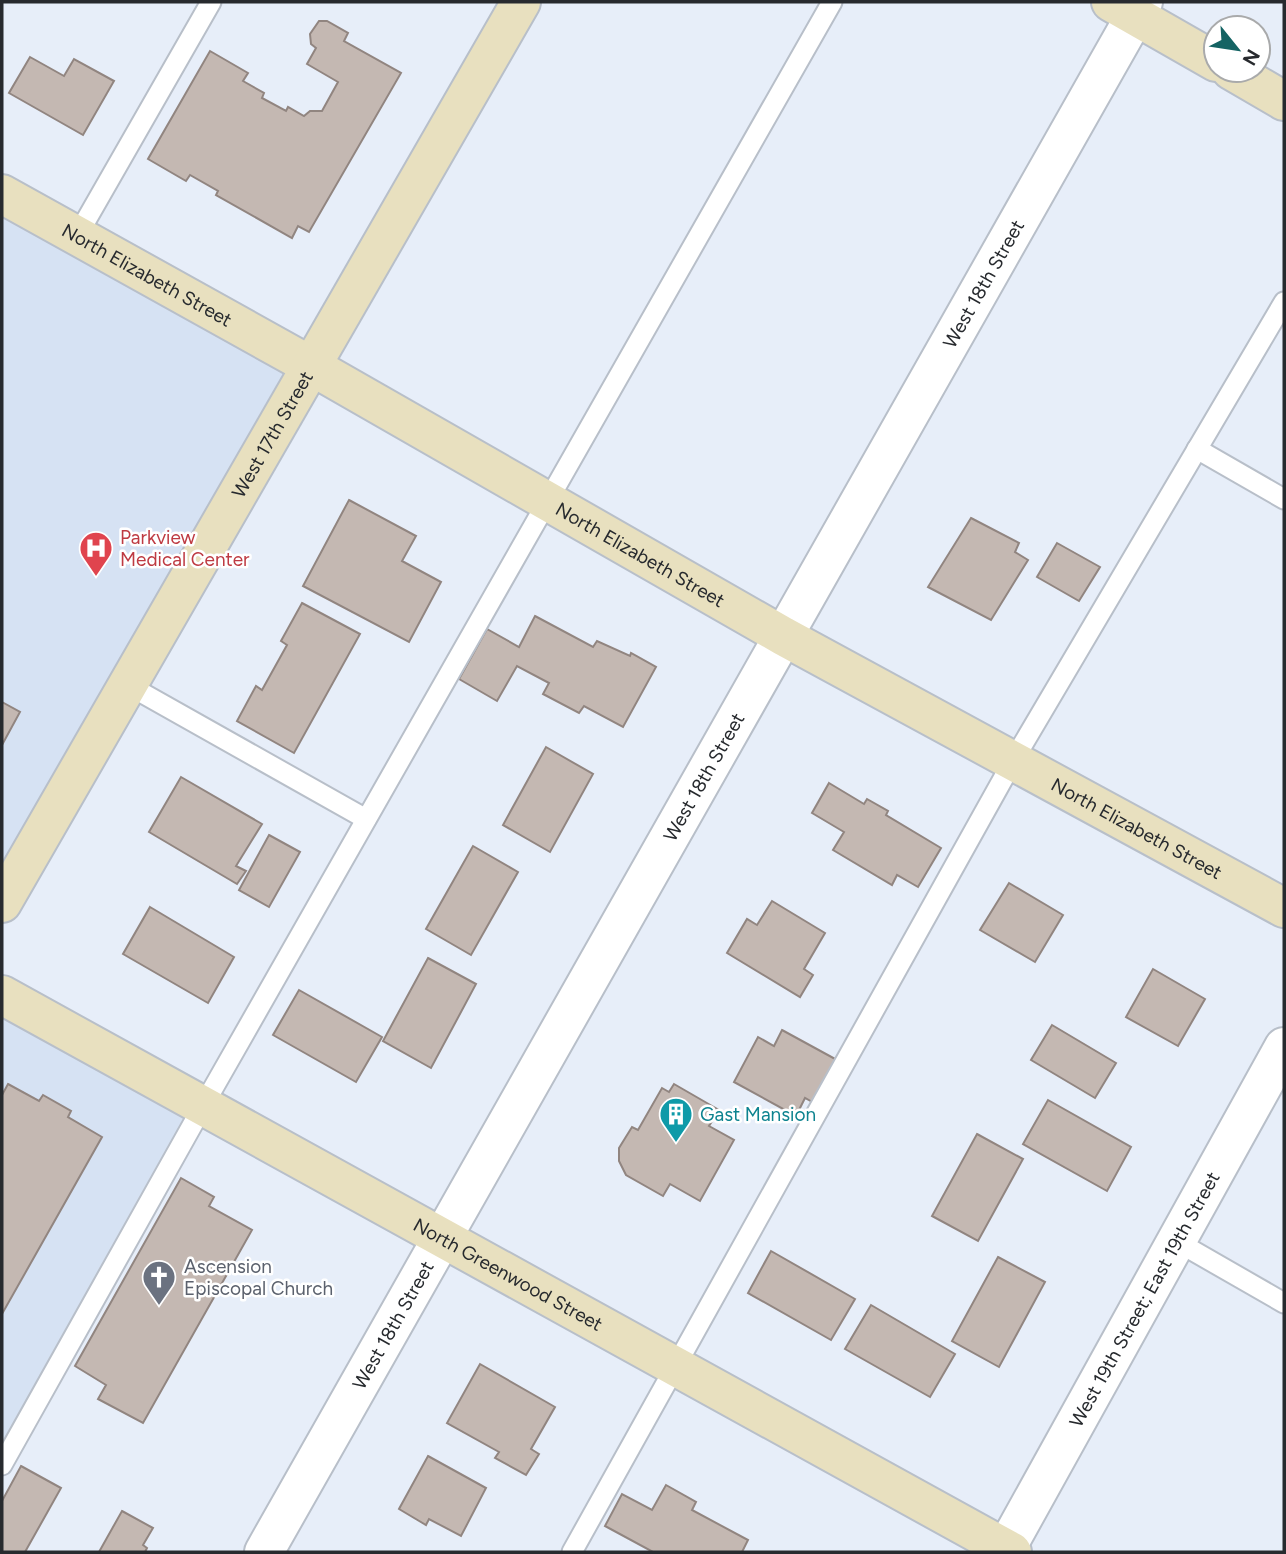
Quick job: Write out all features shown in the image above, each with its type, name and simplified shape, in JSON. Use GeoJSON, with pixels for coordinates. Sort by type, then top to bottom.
{"type":"FeatureCollection","features":[{"type":"Feature","properties":{"kind":"main road","name":"West 17th Street"},"geometry":{"type":"LineString","coordinates":[[2,903],[521,2]]}},
{"type":"Feature","properties":{"kind":"main road"},"geometry":{"type":"LineString","coordinates":[[1130,6],[1202,52]]}},
{"type":"Feature","properties":{"kind":"main road"},"geometry":{"type":"LineString","coordinates":[[1255,84],[1284,101]]}},
{"type":"Feature","properties":{"kind":"main road","name":"North Elizabeth Street"},"geometry":{"type":"LineString","coordinates":[[2,194],[313,367],[783,636],[1284,908]]}},
{"type":"Feature","properties":{"kind":"main road","name":"North Greenwood Street"},"geometry":{"type":"LineString","coordinates":[[2,995],[1007,1551]]}},
{"type":"Feature","properties":{"kind":"street","name":"West 18th Street"},"geometry":{"type":"LineString","coordinates":[[264,1552],[783,636],[1130,6]]}},
{"type":"Feature","properties":{"kind":"street","name":"West 19th Street; East 19th Street"},"geometry":{"type":"LineString","coordinates":[[1007,1551],[1284,1048]]}},
{"type":"Feature","properties":{"kind":"lane"},"geometry":{"type":"LineString","coordinates":[[76,236],[211,2]]}},
{"type":"Feature","properties":{"kind":"lane"},"geometry":{"type":"LineString","coordinates":[[2,1465],[203,1106],[832,2]]}},
{"type":"Feature","properties":{"kind":"lane"},"geometry":{"type":"LineString","coordinates":[[572,1552],[1013,761],[1284,302]]}},
{"type":"Feature","properties":{"kind":"lane"},"geometry":{"type":"LineString","coordinates":[[1197,449],[1284,499]]}},
{"type":"Feature","properties":{"kind":"lane"},"geometry":{"type":"LineString","coordinates":[[128,685],[366,819]]}},
{"type":"Feature","properties":{"kind":"lane"},"geometry":{"type":"LineString","coordinates":[[1176,1241],[1284,1303]]}},
{"type":"Feature","properties":{"kind":"shaded area","name":"Parkview Medical Center"},"geometry":{"type":"Polygon","coordinates":[[[2,194],[313,367],[2,903],[2,194]]]}},
{"type":"Feature","properties":{"kind":"shaded area"},"geometry":{"type":"Polygon","coordinates":[[[2,995],[203,1106],[2,1465],[2,995]]]}},
{"type":"Feature","properties":{"kind":"building"},"geometry":{"type":"Polygon","coordinates":[[[319,21],[327,21],[348,33],[344,41],[401,73],[309,232],[298,226],[292,238],[216,195],[218,191],[190,175],[186,181],[148,159],[210,51],[248,73],[243,81],[264,93],[262,98],[286,111],[288,107],[304,116],[310,111],[322,111],[338,82],[307,64],[316,48],[311,44],[310,34],[319,21]]]}},
{"type":"Feature","properties":{"kind":"building"},"geometry":{"type":"Polygon","coordinates":[[[30,57],[64,76],[74,59],[114,81],[83,135],[9,93],[30,57]]]}},
{"type":"Feature","properties":{"kind":"building"},"geometry":{"type":"Polygon","coordinates":[[[349,500],[416,536],[402,561],[441,582],[409,642],[303,586],[349,500]]]}},
{"type":"Feature","properties":{"kind":"building"},"geometry":{"type":"Polygon","coordinates":[[[971,518],[1019,543],[1015,552],[1028,560],[991,620],[928,587],[971,518]]]}},
{"type":"Feature","properties":{"kind":"building"},"geometry":{"type":"Polygon","coordinates":[[[1057,543],[1100,567],[1079,601],[1037,577],[1057,543]]]}},
{"type":"Feature","properties":{"kind":"building"},"geometry":{"type":"Polygon","coordinates":[[[302,603],[360,634],[294,753],[237,721],[256,686],[262,690],[287,645],[281,641],[302,603]]]}},
{"type":"Feature","properties":{"kind":"building"},"geometry":{"type":"Polygon","coordinates":[[[535,616],[593,647],[597,641],[630,656],[631,653],[656,667],[623,727],[584,706],[579,713],[543,694],[549,683],[517,666],[497,701],[459,679],[487,629],[519,647],[535,616]]]}},
{"type":"Feature","properties":{"kind":"building"},"geometry":{"type":"Polygon","coordinates":[[[2,702],[20,712],[2,745],[2,702]]]}},
{"type":"Feature","properties":{"kind":"building"},"geometry":{"type":"Polygon","coordinates":[[[546,747],[593,774],[550,852],[503,825],[546,747]]]}},
{"type":"Feature","properties":{"kind":"building"},"geometry":{"type":"Polygon","coordinates":[[[181,777],[262,824],[236,866],[246,871],[237,884],[149,832],[181,777]]]}},
{"type":"Feature","properties":{"kind":"building"},"geometry":{"type":"Polygon","coordinates":[[[829,783],[864,804],[867,799],[888,811],[886,815],[941,848],[918,887],[897,875],[892,885],[833,850],[844,832],[812,813],[829,783]]]}},
{"type":"Feature","properties":{"kind":"building"},"geometry":{"type":"Polygon","coordinates":[[[269,835],[300,852],[269,907],[239,890],[269,835]]]}},
{"type":"Feature","properties":{"kind":"building"},"geometry":{"type":"Polygon","coordinates":[[[473,846],[518,872],[471,955],[426,929],[473,846]]]}},
{"type":"Feature","properties":{"kind":"building"},"geometry":{"type":"Polygon","coordinates":[[[1009,883],[1063,915],[1035,962],[980,930],[1009,883]]]}},
{"type":"Feature","properties":{"kind":"building"},"geometry":{"type":"Polygon","coordinates":[[[772,901],[825,933],[804,969],[813,975],[800,997],[727,953],[747,919],[757,925],[772,901]]]}},
{"type":"Feature","properties":{"kind":"building"},"geometry":{"type":"Polygon","coordinates":[[[150,907],[234,957],[208,1003],[123,954],[150,907]]]}},
{"type":"Feature","properties":{"kind":"building"},"geometry":{"type":"Polygon","coordinates":[[[428,958],[476,984],[431,1068],[383,1041],[428,958]]]}},
{"type":"Feature","properties":{"kind":"building"},"geometry":{"type":"Polygon","coordinates":[[[1153,969],[1205,999],[1178,1046],[1126,1017],[1153,969]]]}},
{"type":"Feature","properties":{"kind":"building"},"geometry":{"type":"Polygon","coordinates":[[[299,990],[382,1037],[356,1082],[273,1035],[299,990]]]}},
{"type":"Feature","properties":{"kind":"building"},"geometry":{"type":"Polygon","coordinates":[[[1052,1025],[1116,1063],[1095,1098],[1031,1060],[1052,1025]]]}},
{"type":"Feature","properties":{"kind":"building"},"geometry":{"type":"Polygon","coordinates":[[[782,1030],[837,1060],[814,1103],[805,1098],[796,1116],[734,1082],[758,1037],[774,1046],[782,1030]]]}},
{"type":"Feature","properties":{"kind":"building"},"geometry":{"type":"Polygon","coordinates":[[[8,1084],[39,1101],[43,1095],[71,1111],[68,1117],[102,1137],[2,1314],[2,1095],[8,1084]]]}},
{"type":"Feature","properties":{"kind":"building","name":"Gast Mansion"},"geometry":{"type":"Polygon","coordinates":[[[674,1084],[719,1110],[709,1126],[734,1140],[700,1201],[670,1184],[663,1196],[626,1175],[619,1161],[619,1148],[632,1127],[638,1130],[662,1088],[669,1092],[674,1084]]]}},
{"type":"Feature","properties":{"kind":"building"},"geometry":{"type":"Polygon","coordinates":[[[1048,1100],[1131,1147],[1107,1191],[1023,1144],[1048,1100]]]}},
{"type":"Feature","properties":{"kind":"building"},"geometry":{"type":"Polygon","coordinates":[[[977,1134],[1023,1159],[978,1241],[932,1216],[977,1134]]]}},
{"type":"Feature","properties":{"kind":"building","name":"Ascension Episcopal Church"},"geometry":{"type":"Polygon","coordinates":[[[181,1178],[214,1197],[209,1206],[252,1230],[143,1423],[98,1399],[106,1385],[75,1366],[181,1178]]]}},
{"type":"Feature","properties":{"kind":"building"},"geometry":{"type":"Polygon","coordinates":[[[771,1251],[855,1299],[831,1340],[748,1293],[771,1251]]]}},
{"type":"Feature","properties":{"kind":"building"},"geometry":{"type":"Polygon","coordinates":[[[998,1257],[1045,1282],[999,1367],[952,1341],[998,1257]]]}},
{"type":"Feature","properties":{"kind":"building"},"geometry":{"type":"Polygon","coordinates":[[[871,1305],[955,1354],[930,1397],[845,1349],[871,1305]]]}},
{"type":"Feature","properties":{"kind":"building"},"geometry":{"type":"Polygon","coordinates":[[[480,1364],[555,1407],[531,1449],[539,1454],[526,1475],[495,1458],[499,1452],[447,1423],[480,1364]]]}},
{"type":"Feature","properties":{"kind":"building"},"geometry":{"type":"Polygon","coordinates":[[[428,1456],[486,1488],[461,1536],[429,1519],[426,1525],[399,1509],[428,1456]]]}},
{"type":"Feature","properties":{"kind":"building"},"geometry":{"type":"Polygon","coordinates":[[[21,1466],[61,1488],[25,1552],[2,1552],[2,1501],[21,1466]]]}},
{"type":"Feature","properties":{"kind":"building"},"geometry":{"type":"Polygon","coordinates":[[[666,1485],[696,1502],[692,1510],[748,1540],[742,1552],[653,1552],[605,1526],[622,1494],[652,1510],[666,1485]]]}},
{"type":"Feature","properties":{"kind":"building"},"geometry":{"type":"Polygon","coordinates":[[[122,1511],[153,1528],[143,1545],[147,1548],[145,1552],[99,1552],[122,1511]]]}},
{"type":"Feature","properties":{"kind":"place","name":"Parkview Medical Center"},"geometry":{"type":"Point","coordinates":[96,578]}},
{"type":"Feature","properties":{"kind":"place","name":"Gast Mansion"},"geometry":{"type":"Point","coordinates":[676,1144]}},
{"type":"Feature","properties":{"kind":"place","name":"Ascension Episcopal Church"},"geometry":{"type":"Point","coordinates":[159,1307]}}]}
